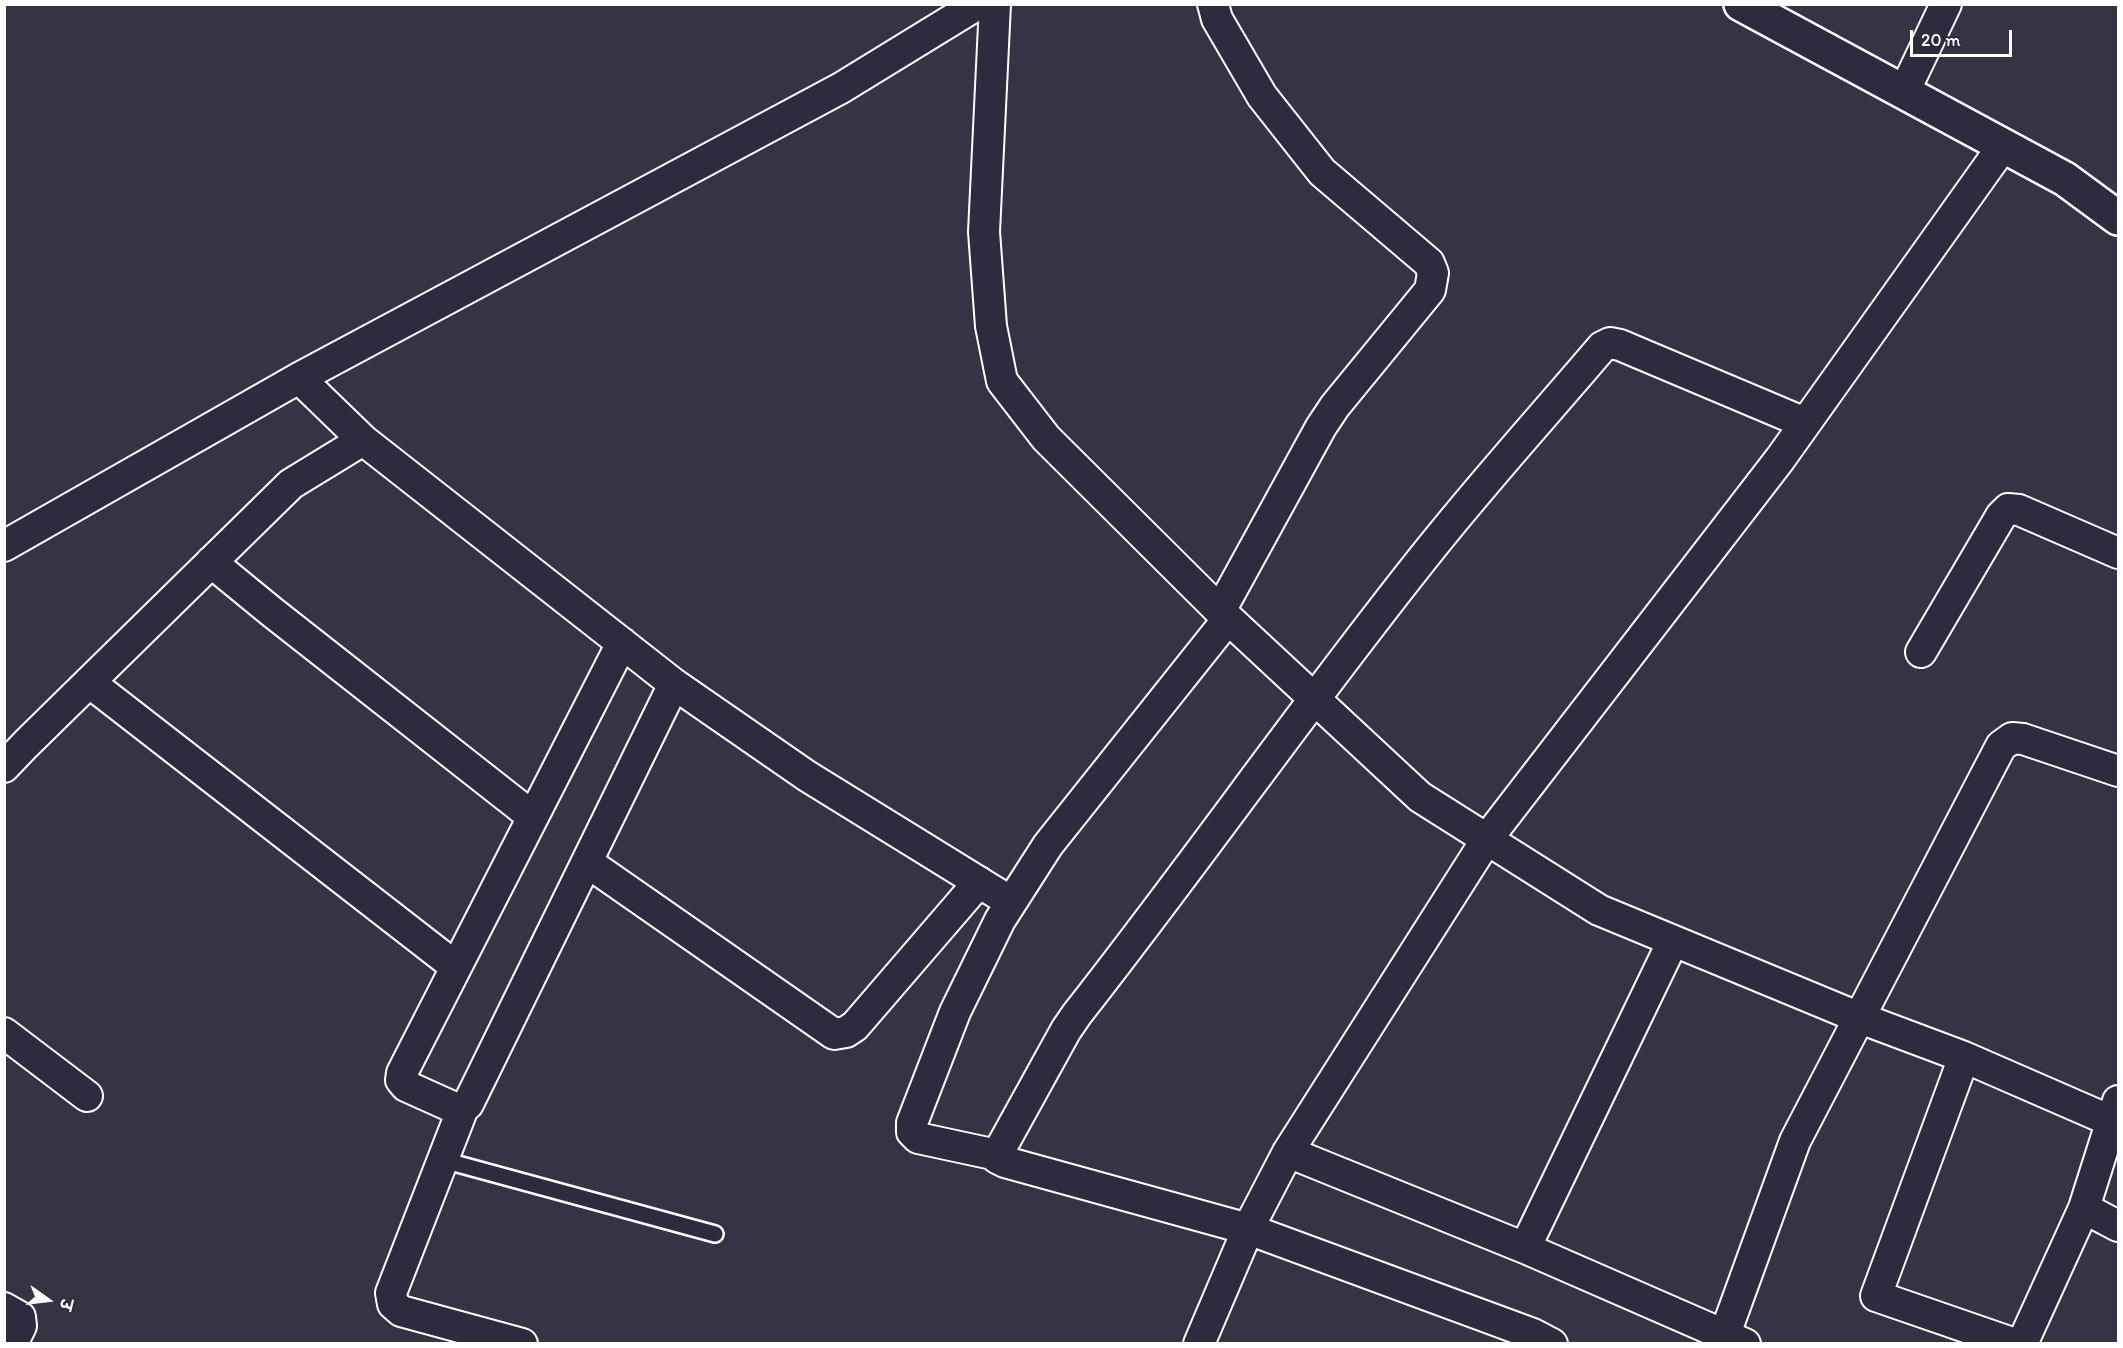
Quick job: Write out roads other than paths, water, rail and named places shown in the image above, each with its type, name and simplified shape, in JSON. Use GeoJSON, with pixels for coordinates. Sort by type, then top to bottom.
{"type":"FeatureCollection","features":[{"type":"Feature","properties":{"kind":"street"},"geometry":{"type":"LineString","coordinates":[[4,546],[299,378],[841,88],[978,4]]}},
{"type":"Feature","properties":{"kind":"street"},"geometry":{"type":"LineString","coordinates":[[995,4],[984,232],[991,326],[1002,381],[1046,438],[1224,615],[1420,797],[1599,910],[1860,1018],[2115,1111],[2084,1208],[2022,1344]]}},
{"type":"Feature","properties":{"kind":"street"},"geometry":{"type":"LineString","coordinates":[[1213,4],[1217,19],[1262,96],[1322,172],[1430,263],[1433,273],[1430,290],[1335,406],[1321,427],[1224,615],[1048,845],[1011,902],[955,1012],[912,1123],[912,1132],[918,1138],[997,1155],[997,1158],[1005,1162],[1248,1229],[1514,1336],[1552,1344]]}},
{"type":"Feature","properties":{"kind":"street"},"geometry":{"type":"LineString","coordinates":[[1741,4],[2065,179],[2118,218]]}},
{"type":"Feature","properties":{"kind":"street"},"geometry":{"type":"LineString","coordinates":[[1904,92],[1946,4]]}},
{"type":"Feature","properties":{"kind":"street"},"geometry":{"type":"LineString","coordinates":[[1199,1344],[1248,1229],[1288,1152],[1487,840],[1773,468],[2003,146]]}},
{"type":"Feature","properties":{"kind":"street"},"geometry":{"type":"LineString","coordinates":[[997,1155],[1066,1029],[1159,910],[1432,547],[1602,347],[1610,343],[1620,345],[1805,423]]}},
{"type":"Feature","properties":{"kind":"street"},"geometry":{"type":"LineString","coordinates":[[299,378],[363,440],[674,684],[807,776],[1011,902]]}},
{"type":"Feature","properties":{"kind":"street"},"geometry":{"type":"LineString","coordinates":[[4,767],[291,484],[363,440]]}},
{"type":"Feature","properties":{"kind":"street"},"geometry":{"type":"LineString","coordinates":[[1921,652],[2001,516],[2008,509],[2019,510],[2118,553]]}},
{"type":"Feature","properties":{"kind":"street"},"geometry":{"type":"LineString","coordinates":[[211,562],[533,818]]}},
{"type":"Feature","properties":{"kind":"street"},"geometry":{"type":"LineString","coordinates":[[463,1108],[456,1108],[406,1086],[401,1080],[402,1073],[622,643]]}},
{"type":"Feature","properties":{"kind":"street"},"geometry":{"type":"LineString","coordinates":[[89,682],[456,967]]}},
{"type":"Feature","properties":{"kind":"street"},"geometry":{"type":"LineString","coordinates":[[522,1344],[401,1311],[393,1304],[391,1293],[463,1108],[468,1104],[674,684]]}},
{"type":"Feature","properties":{"kind":"street"},"geometry":{"type":"LineString","coordinates":[[1288,1152],[1525,1248],[1735,1339],[1795,1141],[2001,746],[2012,738],[2023,739],[2118,771]]}},
{"type":"Feature","properties":{"kind":"street"},"geometry":{"type":"LineString","coordinates":[[587,862],[834,1034],[846,1032],[855,1026],[979,882]]}},
{"type":"Feature","properties":{"kind":"street"},"geometry":{"type":"LineString","coordinates":[[1525,1248],[1673,941]]}},
{"type":"Feature","properties":{"kind":"street"},"geometry":{"type":"LineString","coordinates":[[4,1033],[87,1096]]}},
{"type":"Feature","properties":{"kind":"street"},"geometry":{"type":"LineString","coordinates":[[1964,1057],[1875,1296],[2015,1344]]}},
{"type":"Feature","properties":{"kind":"street"},"geometry":{"type":"LineString","coordinates":[[2084,1208],[2118,1226]]}},
{"type":"Feature","properties":{"kind":"street"},"geometry":{"type":"LineString","coordinates":[[4,1308],[20,1317],[21,1326],[12,1344]]}},
{"type":"Feature","properties":{"kind":"lane"},"geometry":{"type":"LineString","coordinates":[[443,1160],[715,1234]]}}]}
